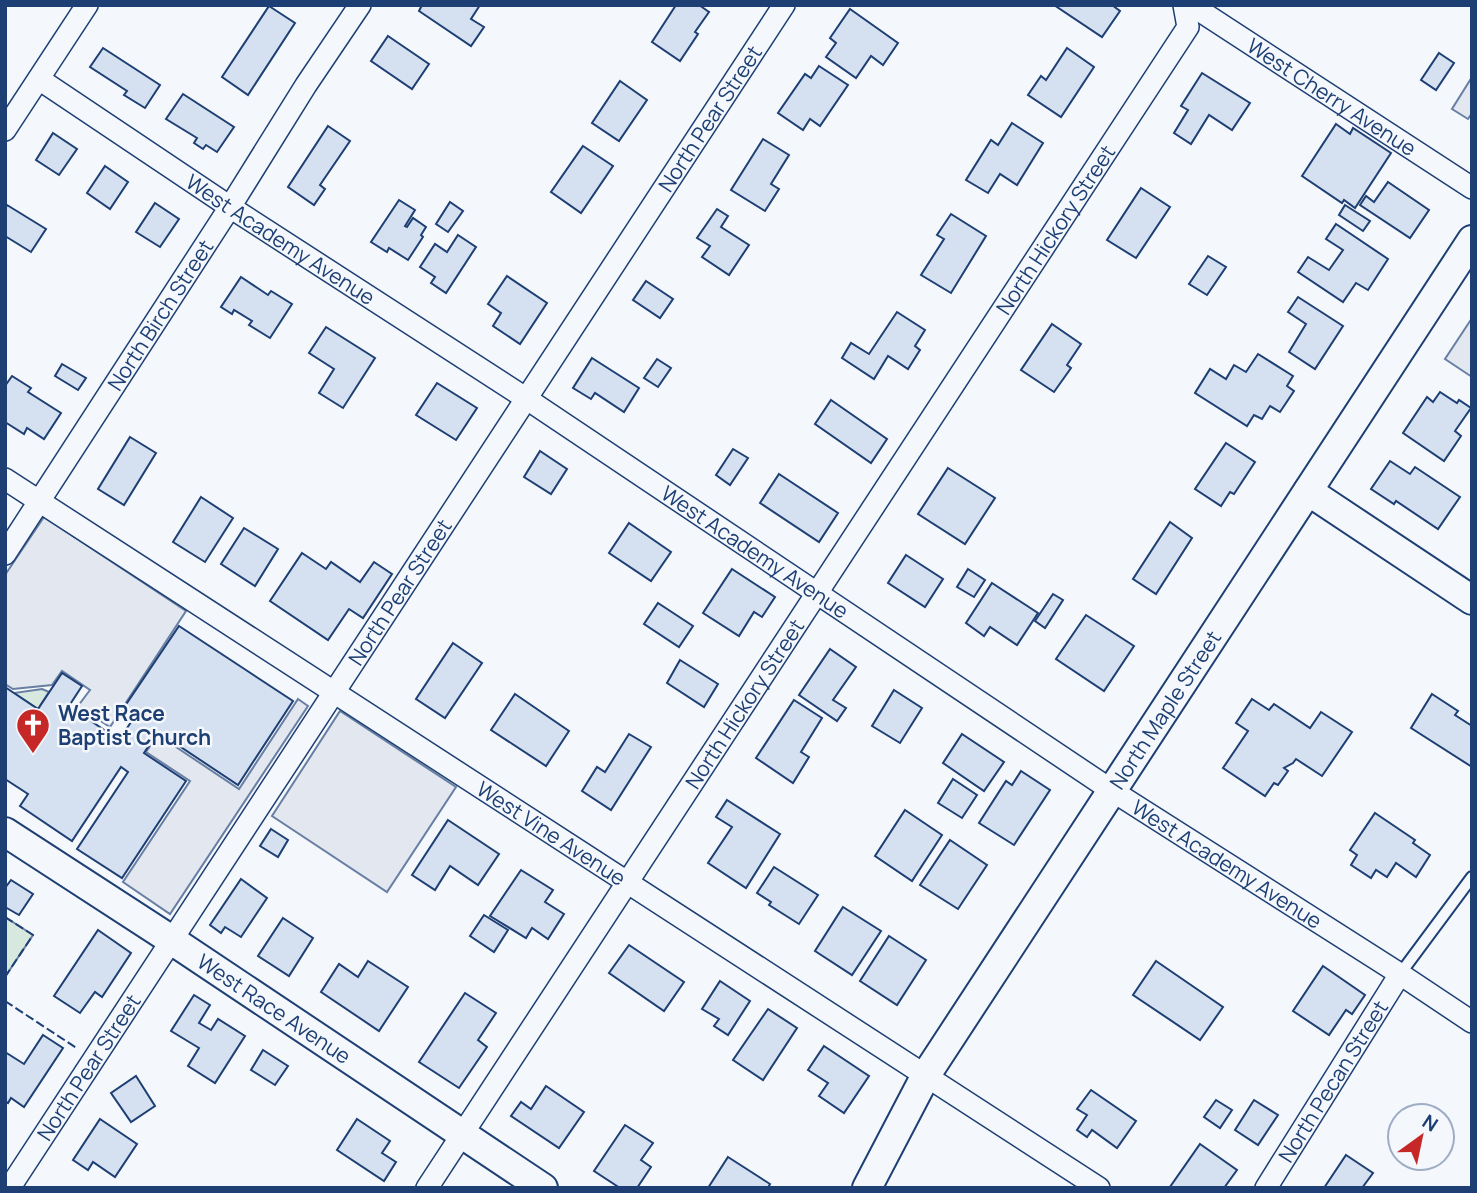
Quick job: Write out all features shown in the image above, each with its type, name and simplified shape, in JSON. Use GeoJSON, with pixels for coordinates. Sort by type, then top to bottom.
{"type":"FeatureCollection","features":[{"type":"Feature","properties":{"kind":"main road","name":"North Maple Street"},"geometry":{"type":"LineString","coordinates":[[867,1188],[926,1075],[1472,240]]}},
{"type":"Feature","properties":{"kind":"main road"},"geometry":{"type":"LineString","coordinates":[[1308,491],[1472,600]]}},
{"type":"Feature","properties":{"kind":"main road","name":"West Race Avenue"},"geometry":{"type":"LineString","coordinates":[[5,832],[543,1188]]}},
{"type":"Feature","properties":{"kind":"street"},"geometry":{"type":"LineString","coordinates":[[5,130],[87,5]]}},
{"type":"Feature","properties":{"kind":"street","name":"North Birch Street"},"geometry":{"type":"LineString","coordinates":[[5,554],[360,5]]}},
{"type":"Feature","properties":{"kind":"street","name":"North Pear Street"},"geometry":{"type":"LineString","coordinates":[[15,1181],[785,5]]}},
{"type":"Feature","properties":{"kind":"street","name":"North Hickory Street"},"geometry":{"type":"LineString","coordinates":[[427,1188],[1188,27],[1184,5]]}},
{"type":"Feature","properties":{"kind":"street","name":"West Cherry Avenue"},"geometry":{"type":"LineString","coordinates":[[1191,5],[1472,188]]}},
{"type":"Feature","properties":{"kind":"street","name":"West Academy Avenue"},"geometry":{"type":"LineString","coordinates":[[39,79],[230,207],[527,399],[1111,790],[1472,1022]]}},
{"type":"Feature","properties":{"kind":"street","name":"West Vine Avenue"},"geometry":{"type":"LineString","coordinates":[[5,479],[1099,1188]]}},
{"type":"Feature","properties":{"kind":"street","name":"North Pecan Street"},"geometry":{"type":"LineString","coordinates":[[1266,1188],[1400,974]]}},
{"type":"Feature","properties":{"kind":"lane"},"geometry":{"type":"LineString","coordinates":[[1400,974],[1472,877]]}},
{"type":"Feature","properties":{"kind":"shaded area"},"geometry":{"type":"Polygon","coordinates":[[[1472,77],[1472,113],[1468,119],[1452,109],[1472,77]]]}},
{"type":"Feature","properties":{"kind":"shaded area"},"geometry":{"type":"Polygon","coordinates":[[[1472,318],[1472,377],[1445,359],[1472,318]]]}},
{"type":"Feature","properties":{"kind":"shaded area"},"geometry":{"type":"Polygon","coordinates":[[[44,517],[186,611],[110,727],[78,706],[90,690],[62,671],[52,685],[13,689],[5,684],[5,575],[44,517]]]}},
{"type":"Feature","properties":{"kind":"shaded area"},"geometry":{"type":"Polygon","coordinates":[[[42,689],[49,692],[38,709],[14,693],[42,689]]]}},
{"type":"Feature","properties":{"kind":"shaded area"},"geometry":{"type":"Polygon","coordinates":[[[298,699],[308,706],[170,914],[123,882],[190,781],[146,752],[158,735],[239,789],[298,699]]]}},
{"type":"Feature","properties":{"kind":"shaded area"},"geometry":{"type":"Polygon","coordinates":[[[340,711],[456,787],[387,892],[272,816],[340,711]]]}},
{"type":"Feature","properties":{"kind":"shaded area"},"geometry":{"type":"Polygon","coordinates":[[[5,917],[33,935],[5,977],[5,917]]]}},
{"type":"Feature","properties":{"kind":"building"},"geometry":{"type":"Polygon","coordinates":[[[422,5],[480,5],[471,19],[484,27],[471,46],[419,11],[422,5]]]}},
{"type":"Feature","properties":{"kind":"building"},"geometry":{"type":"Polygon","coordinates":[[[676,5],[699,5],[709,12],[680,61],[652,42],[676,5]]]}},
{"type":"Feature","properties":{"kind":"building"},"geometry":{"type":"Polygon","coordinates":[[[1054,5],[1112,5],[1120,11],[1102,37],[1054,5]]]}},
{"type":"Feature","properties":{"kind":"building"},"geometry":{"type":"Polygon","coordinates":[[[269,6],[295,23],[248,95],[222,77],[269,6]]]}},
{"type":"Feature","properties":{"kind":"building"},"geometry":{"type":"Polygon","coordinates":[[[850,9],[898,43],[883,65],[871,56],[856,78],[826,57],[836,43],[830,38],[850,9]]]}},
{"type":"Feature","properties":{"kind":"building"},"geometry":{"type":"Polygon","coordinates":[[[388,36],[429,64],[412,89],[371,61],[388,36]]]}},
{"type":"Feature","properties":{"kind":"building"},"geometry":{"type":"Polygon","coordinates":[[[103,48],[160,85],[145,108],[124,95],[127,91],[90,67],[103,48]]]}},
{"type":"Feature","properties":{"kind":"building"},"geometry":{"type":"Polygon","coordinates":[[[1067,48],[1094,67],[1061,117],[1028,95],[1041,76],[1046,80],[1067,48]]]}},
{"type":"Feature","properties":{"kind":"building"},"geometry":{"type":"Polygon","coordinates":[[[1439,53],[1454,63],[1436,90],[1421,80],[1439,53]]]}},
{"type":"Feature","properties":{"kind":"building"},"geometry":{"type":"Polygon","coordinates":[[[819,66],[848,85],[820,126],[810,119],[803,130],[778,113],[805,74],[811,78],[819,66]]]}},
{"type":"Feature","properties":{"kind":"building"},"geometry":{"type":"Polygon","coordinates":[[[1202,73],[1250,103],[1232,130],[1209,115],[1191,144],[1174,133],[1188,110],[1181,106],[1202,73]]]}},
{"type":"Feature","properties":{"kind":"building"},"geometry":{"type":"Polygon","coordinates":[[[620,81],[647,100],[619,141],[592,123],[620,81]]]}},
{"type":"Feature","properties":{"kind":"building"},"geometry":{"type":"Polygon","coordinates":[[[183,94],[234,127],[217,152],[206,145],[203,149],[194,143],[197,138],[166,119],[183,94]]]}},
{"type":"Feature","properties":{"kind":"building"},"geometry":{"type":"Polygon","coordinates":[[[1012,123],[1043,143],[1017,185],[1000,174],[988,193],[966,180],[991,140],[998,145],[1012,123]]]}},
{"type":"Feature","properties":{"kind":"building"},"geometry":{"type":"Polygon","coordinates":[[[1336,124],[1350,134],[1353,128],[1391,153],[1355,208],[1344,200],[1342,203],[1302,176],[1336,124]]]}},
{"type":"Feature","properties":{"kind":"building"},"geometry":{"type":"Polygon","coordinates":[[[328,126],[350,141],[320,185],[325,189],[314,205],[288,187],[328,126]]]}},
{"type":"Feature","properties":{"kind":"building"},"geometry":{"type":"Polygon","coordinates":[[[53,133],[77,149],[59,175],[36,160],[53,133]]]}},
{"type":"Feature","properties":{"kind":"building"},"geometry":{"type":"Polygon","coordinates":[[[763,139],[789,155],[771,184],[779,189],[765,211],[731,190],[763,139]]]}},
{"type":"Feature","properties":{"kind":"building"},"geometry":{"type":"Polygon","coordinates":[[[583,146],[613,166],[581,213],[551,192],[583,146]]]}},
{"type":"Feature","properties":{"kind":"building"},"geometry":{"type":"Polygon","coordinates":[[[105,166],[128,182],[110,209],[87,193],[105,166]]]}},
{"type":"Feature","properties":{"kind":"building"},"geometry":{"type":"Polygon","coordinates":[[[1388,182],[1429,210],[1410,238],[1360,205],[1366,196],[1374,202],[1388,182]]]}},
{"type":"Feature","properties":{"kind":"building"},"geometry":{"type":"Polygon","coordinates":[[[1141,188],[1170,207],[1136,258],[1107,240],[1141,188]]]}},
{"type":"Feature","properties":{"kind":"building"},"geometry":{"type":"Polygon","coordinates":[[[399,200],[415,210],[405,226],[407,227],[413,218],[426,227],[421,235],[423,237],[408,260],[389,248],[387,252],[371,242],[399,200]]]}},
{"type":"Feature","properties":{"kind":"building"},"geometry":{"type":"Polygon","coordinates":[[[450,202],[463,211],[448,232],[436,224],[450,202]]]}},
{"type":"Feature","properties":{"kind":"building"},"geometry":{"type":"Polygon","coordinates":[[[155,203],[179,219],[160,247],[136,232],[155,203]]]}},
{"type":"Feature","properties":{"kind":"building"},"geometry":{"type":"Polygon","coordinates":[[[7,205],[46,229],[31,252],[5,236],[7,205]]]}},
{"type":"Feature","properties":{"kind":"building"},"geometry":{"type":"Polygon","coordinates":[[[1345,205],[1370,221],[1363,231],[1339,215],[1345,205]]]}},
{"type":"Feature","properties":{"kind":"building"},"geometry":{"type":"Polygon","coordinates":[[[717,209],[728,216],[721,227],[749,245],[729,275],[702,257],[710,246],[697,238],[717,209]]]}},
{"type":"Feature","properties":{"kind":"building"},"geometry":{"type":"Polygon","coordinates":[[[951,214],[986,236],[951,293],[921,275],[944,239],[937,235],[951,214]]]}},
{"type":"Feature","properties":{"kind":"building"},"geometry":{"type":"Polygon","coordinates":[[[1336,224],[1388,259],[1368,290],[1356,283],[1343,302],[1298,272],[1308,257],[1329,270],[1343,250],[1326,239],[1336,224]]]}},
{"type":"Feature","properties":{"kind":"building"},"geometry":{"type":"Polygon","coordinates":[[[458,235],[476,247],[446,293],[431,283],[435,277],[420,267],[435,244],[447,252],[458,235]]]}},
{"type":"Feature","properties":{"kind":"building"},"geometry":{"type":"Polygon","coordinates":[[[1208,256],[1226,267],[1207,295],[1189,284],[1208,256]]]}},
{"type":"Feature","properties":{"kind":"building"},"geometry":{"type":"Polygon","coordinates":[[[507,276],[547,303],[520,344],[493,326],[501,313],[488,304],[507,276]]]}},
{"type":"Feature","properties":{"kind":"building"},"geometry":{"type":"Polygon","coordinates":[[[241,277],[268,295],[271,291],[292,304],[270,338],[249,325],[252,321],[234,310],[232,314],[221,307],[241,277]]]}},
{"type":"Feature","properties":{"kind":"building"},"geometry":{"type":"Polygon","coordinates":[[[646,281],[673,299],[660,318],[633,300],[646,281]]]}},
{"type":"Feature","properties":{"kind":"building"},"geometry":{"type":"Polygon","coordinates":[[[1298,297],[1343,326],[1315,369],[1289,352],[1306,324],[1288,312],[1298,297]]]}},
{"type":"Feature","properties":{"kind":"building"},"geometry":{"type":"Polygon","coordinates":[[[897,312],[925,330],[915,346],[920,350],[908,369],[888,356],[874,379],[842,358],[851,343],[869,354],[897,312]]]}},
{"type":"Feature","properties":{"kind":"building"},"geometry":{"type":"Polygon","coordinates":[[[1052,324],[1081,344],[1067,365],[1071,368],[1054,392],[1021,370],[1052,324]]]}},
{"type":"Feature","properties":{"kind":"building"},"geometry":{"type":"Polygon","coordinates":[[[326,327],[375,358],[343,408],[319,393],[334,369],[309,353],[326,327]]]}},
{"type":"Feature","properties":{"kind":"building"},"geometry":{"type":"Polygon","coordinates":[[[1258,354],[1293,376],[1287,386],[1294,391],[1280,412],[1270,406],[1262,419],[1254,415],[1247,426],[1195,393],[1210,369],[1226,379],[1234,365],[1246,372],[1258,354]]]}},
{"type":"Feature","properties":{"kind":"building"},"geometry":{"type":"Polygon","coordinates":[[[592,358],[639,388],[624,412],[595,393],[591,399],[573,388],[592,358]]]}},
{"type":"Feature","properties":{"kind":"building"},"geometry":{"type":"Polygon","coordinates":[[[657,359],[671,368],[658,387],[644,378],[657,359]]]}},
{"type":"Feature","properties":{"kind":"building"},"geometry":{"type":"Polygon","coordinates":[[[62,364],[86,378],[78,390],[55,376],[62,364]]]}},
{"type":"Feature","properties":{"kind":"building"},"geometry":{"type":"Polygon","coordinates":[[[12,376],[31,388],[28,392],[61,413],[44,439],[27,428],[24,434],[5,422],[5,386],[12,376]]]}},
{"type":"Feature","properties":{"kind":"building"},"geometry":{"type":"Polygon","coordinates":[[[437,383],[477,408],[456,440],[416,415],[437,383]]]}},
{"type":"Feature","properties":{"kind":"building"},"geometry":{"type":"Polygon","coordinates":[[[1440,392],[1471,408],[1455,431],[1461,436],[1444,461],[1403,433],[1427,397],[1433,402],[1440,392]]]}},
{"type":"Feature","properties":{"kind":"building"},"geometry":{"type":"Polygon","coordinates":[[[831,400],[887,439],[871,463],[815,424],[831,400]]]}},
{"type":"Feature","properties":{"kind":"building"},"geometry":{"type":"Polygon","coordinates":[[[130,437],[156,453],[124,505],[98,489],[130,437]]]}},
{"type":"Feature","properties":{"kind":"building"},"geometry":{"type":"Polygon","coordinates":[[[1226,443],[1255,462],[1234,494],[1230,492],[1221,506],[1195,489],[1226,443]]]}},
{"type":"Feature","properties":{"kind":"building"},"geometry":{"type":"Polygon","coordinates":[[[733,449],[748,458],[730,485],[716,475],[733,449]]]}},
{"type":"Feature","properties":{"kind":"building"},"geometry":{"type":"Polygon","coordinates":[[[540,451],[567,469],[551,494],[524,477],[540,451]]]}},
{"type":"Feature","properties":{"kind":"building"},"geometry":{"type":"Polygon","coordinates":[[[1390,461],[1410,474],[1415,467],[1460,497],[1438,529],[1396,501],[1394,504],[1371,489],[1390,461]]]}},
{"type":"Feature","properties":{"kind":"building"},"geometry":{"type":"Polygon","coordinates":[[[948,468],[995,498],[965,544],[918,514],[948,468]]]}},
{"type":"Feature","properties":{"kind":"building"},"geometry":{"type":"Polygon","coordinates":[[[779,474],[838,513],[819,542],[760,503],[779,474]]]}},
{"type":"Feature","properties":{"kind":"building"},"geometry":{"type":"Polygon","coordinates":[[[201,497],[233,518],[205,562],[173,542],[201,497]]]}},
{"type":"Feature","properties":{"kind":"building"},"geometry":{"type":"Polygon","coordinates":[[[1170,522],[1192,538],[1156,594],[1133,579],[1170,522]]]}},
{"type":"Feature","properties":{"kind":"building"},"geometry":{"type":"Polygon","coordinates":[[[629,523],[671,552],[651,581],[609,553],[629,523]]]}},
{"type":"Feature","properties":{"kind":"building"},"geometry":{"type":"Polygon","coordinates":[[[244,528],[278,549],[255,586],[221,564],[244,528]]]}},
{"type":"Feature","properties":{"kind":"building"},"geometry":{"type":"Polygon","coordinates":[[[302,553],[326,569],[331,562],[360,582],[374,562],[392,574],[363,618],[349,609],[328,640],[270,601],[302,553]]]}},
{"type":"Feature","properties":{"kind":"building"},"geometry":{"type":"Polygon","coordinates":[[[906,555],[943,579],[925,607],[888,583],[906,555]]]}},
{"type":"Feature","properties":{"kind":"building"},"geometry":{"type":"Polygon","coordinates":[[[732,569],[775,597],[762,617],[754,612],[739,636],[703,613],[732,569]]]}},
{"type":"Feature","properties":{"kind":"building"},"geometry":{"type":"Polygon","coordinates":[[[968,569],[985,580],[974,597],[957,587],[968,569]]]}},
{"type":"Feature","properties":{"kind":"building"},"geometry":{"type":"Polygon","coordinates":[[[992,583],[1038,613],[1017,645],[990,627],[984,636],[966,623],[992,583]]]}},
{"type":"Feature","properties":{"kind":"building"},"geometry":{"type":"Polygon","coordinates":[[[1053,594],[1063,600],[1045,628],[1035,621],[1053,594]]]}},
{"type":"Feature","properties":{"kind":"building"},"geometry":{"type":"Polygon","coordinates":[[[658,603],[693,626],[679,647],[644,624],[658,603]]]}},
{"type":"Feature","properties":{"kind":"building"},"geometry":{"type":"Polygon","coordinates":[[[1086,615],[1134,646],[1104,691],[1056,659],[1086,615]]]}},
{"type":"Feature","properties":{"kind":"building"},"geometry":{"type":"Polygon","coordinates":[[[179,626],[293,701],[238,785],[158,732],[144,753],[186,781],[122,878],[77,849],[128,772],[121,767],[72,841],[20,806],[28,794],[5,779],[5,687],[38,709],[62,673],[82,686],[69,706],[119,740],[135,716],[123,709],[179,626]]]}},
{"type":"Feature","properties":{"kind":"building"},"geometry":{"type":"Polygon","coordinates":[[[453,643],[482,663],[445,718],[416,699],[453,643]]]}},
{"type":"Feature","properties":{"kind":"building"},"geometry":{"type":"Polygon","coordinates":[[[830,649],[856,667],[833,700],[846,708],[837,721],[799,695],[830,649]]]}},
{"type":"Feature","properties":{"kind":"building"},"geometry":{"type":"Polygon","coordinates":[[[680,660],[718,684],[704,707],[667,683],[680,660]]]}},
{"type":"Feature","properties":{"kind":"building"},"geometry":{"type":"Polygon","coordinates":[[[894,690],[922,708],[900,743],[872,726],[894,690]]]}},
{"type":"Feature","properties":{"kind":"building"},"geometry":{"type":"Polygon","coordinates":[[[515,694],[569,731],[546,766],[491,730],[515,694]]]}},
{"type":"Feature","properties":{"kind":"building"},"geometry":{"type":"Polygon","coordinates":[[[1432,694],[1458,711],[1455,715],[1472,726],[1472,767],[1411,728],[1432,694]]]}},
{"type":"Feature","properties":{"kind":"building"},"geometry":{"type":"Polygon","coordinates":[[[1252,699],[1269,710],[1274,704],[1310,728],[1321,712],[1352,732],[1322,776],[1296,759],[1284,768],[1288,771],[1278,785],[1274,783],[1265,796],[1223,768],[1248,731],[1236,723],[1252,699]]]}},
{"type":"Feature","properties":{"kind":"building"},"geometry":{"type":"Polygon","coordinates":[[[794,700],[822,718],[801,752],[809,757],[793,783],[756,758],[794,700]]]}},
{"type":"Feature","properties":{"kind":"building"},"geometry":{"type":"Polygon","coordinates":[[[629,734],[651,747],[611,810],[582,791],[597,767],[605,772],[629,734]]]}},
{"type":"Feature","properties":{"kind":"building"},"geometry":{"type":"Polygon","coordinates":[[[962,734],[1004,762],[984,791],[943,763],[962,734]]]}},
{"type":"Feature","properties":{"kind":"building"},"geometry":{"type":"Polygon","coordinates":[[[1021,771],[1050,790],[1014,845],[979,823],[1006,781],[1012,785],[1021,771]]]}},
{"type":"Feature","properties":{"kind":"building"},"geometry":{"type":"Polygon","coordinates":[[[953,779],[977,795],[962,818],[938,803],[953,779]]]}},
{"type":"Feature","properties":{"kind":"building"},"geometry":{"type":"Polygon","coordinates":[[[727,800],[780,834],[746,888],[708,863],[732,827],[716,817],[727,800]]]}},
{"type":"Feature","properties":{"kind":"building"},"geometry":{"type":"Polygon","coordinates":[[[905,810],[942,835],[912,881],[875,856],[905,810]]]}},
{"type":"Feature","properties":{"kind":"building"},"geometry":{"type":"Polygon","coordinates":[[[1375,813],[1415,840],[1413,843],[1430,855],[1416,877],[1396,863],[1387,877],[1376,870],[1371,878],[1351,865],[1357,855],[1350,850],[1375,813]]]}},
{"type":"Feature","properties":{"kind":"building"},"geometry":{"type":"Polygon","coordinates":[[[448,820],[499,854],[478,885],[450,866],[435,890],[412,875],[448,820]]]}},
{"type":"Feature","properties":{"kind":"building"},"geometry":{"type":"Polygon","coordinates":[[[271,829],[288,840],[278,857],[260,846],[271,829]]]}},
{"type":"Feature","properties":{"kind":"building"},"geometry":{"type":"Polygon","coordinates":[[[950,840],[987,865],[958,909],[920,885],[950,840]]]}},
{"type":"Feature","properties":{"kind":"building"},"geometry":{"type":"Polygon","coordinates":[[[774,867],[818,895],[799,924],[769,905],[771,902],[757,893],[774,867]]]}},
{"type":"Feature","properties":{"kind":"building"},"geometry":{"type":"Polygon","coordinates":[[[521,870],[553,890],[545,902],[564,914],[548,939],[532,928],[526,938],[490,916],[521,870]]]}},
{"type":"Feature","properties":{"kind":"building"},"geometry":{"type":"Polygon","coordinates":[[[241,879],[267,898],[241,937],[225,927],[221,933],[210,925],[241,879]]]}},
{"type":"Feature","properties":{"kind":"building"},"geometry":{"type":"Polygon","coordinates":[[[11,880],[33,894],[19,915],[5,907],[5,888],[11,880]]]}},
{"type":"Feature","properties":{"kind":"building"},"geometry":{"type":"Polygon","coordinates":[[[843,907],[881,931],[852,975],[815,951],[843,907]]]}},
{"type":"Feature","properties":{"kind":"building"},"geometry":{"type":"Polygon","coordinates":[[[484,915],[508,930],[494,952],[470,936],[484,915]]]}},
{"type":"Feature","properties":{"kind":"building"},"geometry":{"type":"Polygon","coordinates":[[[283,918],[313,938],[289,976],[258,956],[283,918]]]}},
{"type":"Feature","properties":{"kind":"building"},"geometry":{"type":"Polygon","coordinates":[[[98,930],[131,953],[102,997],[95,992],[80,1013],[54,996],[98,930]]]}},
{"type":"Feature","properties":{"kind":"building"},"geometry":{"type":"Polygon","coordinates":[[[889,936],[926,960],[897,1005],[860,981],[889,936]]]}},
{"type":"Feature","properties":{"kind":"building"},"geometry":{"type":"Polygon","coordinates":[[[629,945],[684,982],[664,1011],[609,973],[629,945]]]}},
{"type":"Feature","properties":{"kind":"building"},"geometry":{"type":"Polygon","coordinates":[[[368,961],[408,987],[379,1031],[321,992],[339,964],[358,977],[368,961]]]}},
{"type":"Feature","properties":{"kind":"building"},"geometry":{"type":"Polygon","coordinates":[[[1156,961],[1223,1007],[1200,1040],[1133,995],[1156,961]]]}},
{"type":"Feature","properties":{"kind":"building"},"geometry":{"type":"Polygon","coordinates":[[[1323,966],[1365,995],[1352,1014],[1346,1010],[1329,1035],[1293,1011],[1323,966]]]}},
{"type":"Feature","properties":{"kind":"building"},"geometry":{"type":"Polygon","coordinates":[[[720,981],[750,1001],[728,1035],[714,1026],[719,1019],[702,1009],[720,981]]]}},
{"type":"Feature","properties":{"kind":"building"},"geometry":{"type":"Polygon","coordinates":[[[465,993],[496,1013],[478,1040],[487,1047],[459,1088],[419,1062],[465,993]]]}},
{"type":"Feature","properties":{"kind":"building"},"geometry":{"type":"Polygon","coordinates":[[[194,995],[210,1005],[199,1023],[211,1030],[218,1019],[245,1036],[215,1083],[188,1066],[199,1048],[171,1031],[194,995]]]}},
{"type":"Feature","properties":{"kind":"building"},"geometry":{"type":"Polygon","coordinates":[[[768,1009],[797,1028],[763,1080],[733,1060],[768,1009]]]}},
{"type":"Feature","properties":{"kind":"building"},"geometry":{"type":"Polygon","coordinates":[[[43,1035],[63,1048],[24,1107],[11,1098],[8,1103],[5,1101],[5,1052],[24,1064],[43,1035]]]}},
{"type":"Feature","properties":{"kind":"building"},"geometry":{"type":"Polygon","coordinates":[[[824,1046],[869,1076],[844,1113],[819,1096],[828,1083],[808,1070],[824,1046]]]}},
{"type":"Feature","properties":{"kind":"building"},"geometry":{"type":"Polygon","coordinates":[[[263,1050],[288,1066],[275,1085],[251,1070],[263,1050]]]}},
{"type":"Feature","properties":{"kind":"building"},"geometry":{"type":"Polygon","coordinates":[[[136,1076],[155,1106],[131,1122],[111,1093],[136,1076]]]}},
{"type":"Feature","properties":{"kind":"building"},"geometry":{"type":"Polygon","coordinates":[[[546,1086],[584,1112],[559,1148],[511,1116],[521,1102],[531,1109],[546,1086]]]}},
{"type":"Feature","properties":{"kind":"building"},"geometry":{"type":"Polygon","coordinates":[[[1091,1090],[1136,1121],[1117,1148],[1092,1130],[1087,1137],[1077,1130],[1087,1115],[1077,1109],[1091,1090]]]}},
{"type":"Feature","properties":{"kind":"building"},"geometry":{"type":"Polygon","coordinates":[[[1216,1100],[1232,1110],[1220,1128],[1204,1117],[1216,1100]]]}},
{"type":"Feature","properties":{"kind":"building"},"geometry":{"type":"Polygon","coordinates":[[[1254,1100],[1278,1115],[1258,1145],[1235,1130],[1254,1100]]]}},
{"type":"Feature","properties":{"kind":"building"},"geometry":{"type":"Polygon","coordinates":[[[100,1119],[137,1144],[115,1177],[93,1162],[88,1170],[73,1160],[100,1119]]]}},
{"type":"Feature","properties":{"kind":"building"},"geometry":{"type":"Polygon","coordinates":[[[357,1119],[390,1141],[382,1153],[396,1162],[384,1181],[337,1150],[357,1119]]]}},
{"type":"Feature","properties":{"kind":"building"},"geometry":{"type":"Polygon","coordinates":[[[625,1125],[653,1143],[641,1160],[651,1167],[637,1188],[620,1188],[594,1171],[625,1125]]]}},
{"type":"Feature","properties":{"kind":"building"},"geometry":{"type":"Polygon","coordinates":[[[1200,1144],[1237,1170],[1224,1188],[1171,1188],[1170,1187],[1200,1144]]]}},
{"type":"Feature","properties":{"kind":"building"},"geometry":{"type":"Polygon","coordinates":[[[1346,1155],[1373,1173],[1362,1188],[1324,1188],[1346,1155]]]}},
{"type":"Feature","properties":{"kind":"building"},"geometry":{"type":"Polygon","coordinates":[[[728,1157],[770,1184],[768,1188],[708,1188],[728,1157]]]}},
{"type":"Feature","properties":{"kind":"fence"},"geometry":{"type":"LineString","coordinates":[[5,917],[33,935],[5,977]]}},
{"type":"Feature","properties":{"kind":"fence"},"geometry":{"type":"LineString","coordinates":[[5,1001],[78,1049]]}},
{"type":"Feature","properties":{"kind":"place","name":"West Race Baptist Church"},"geometry":{"type":"Point","coordinates":[33,755]}}]}
